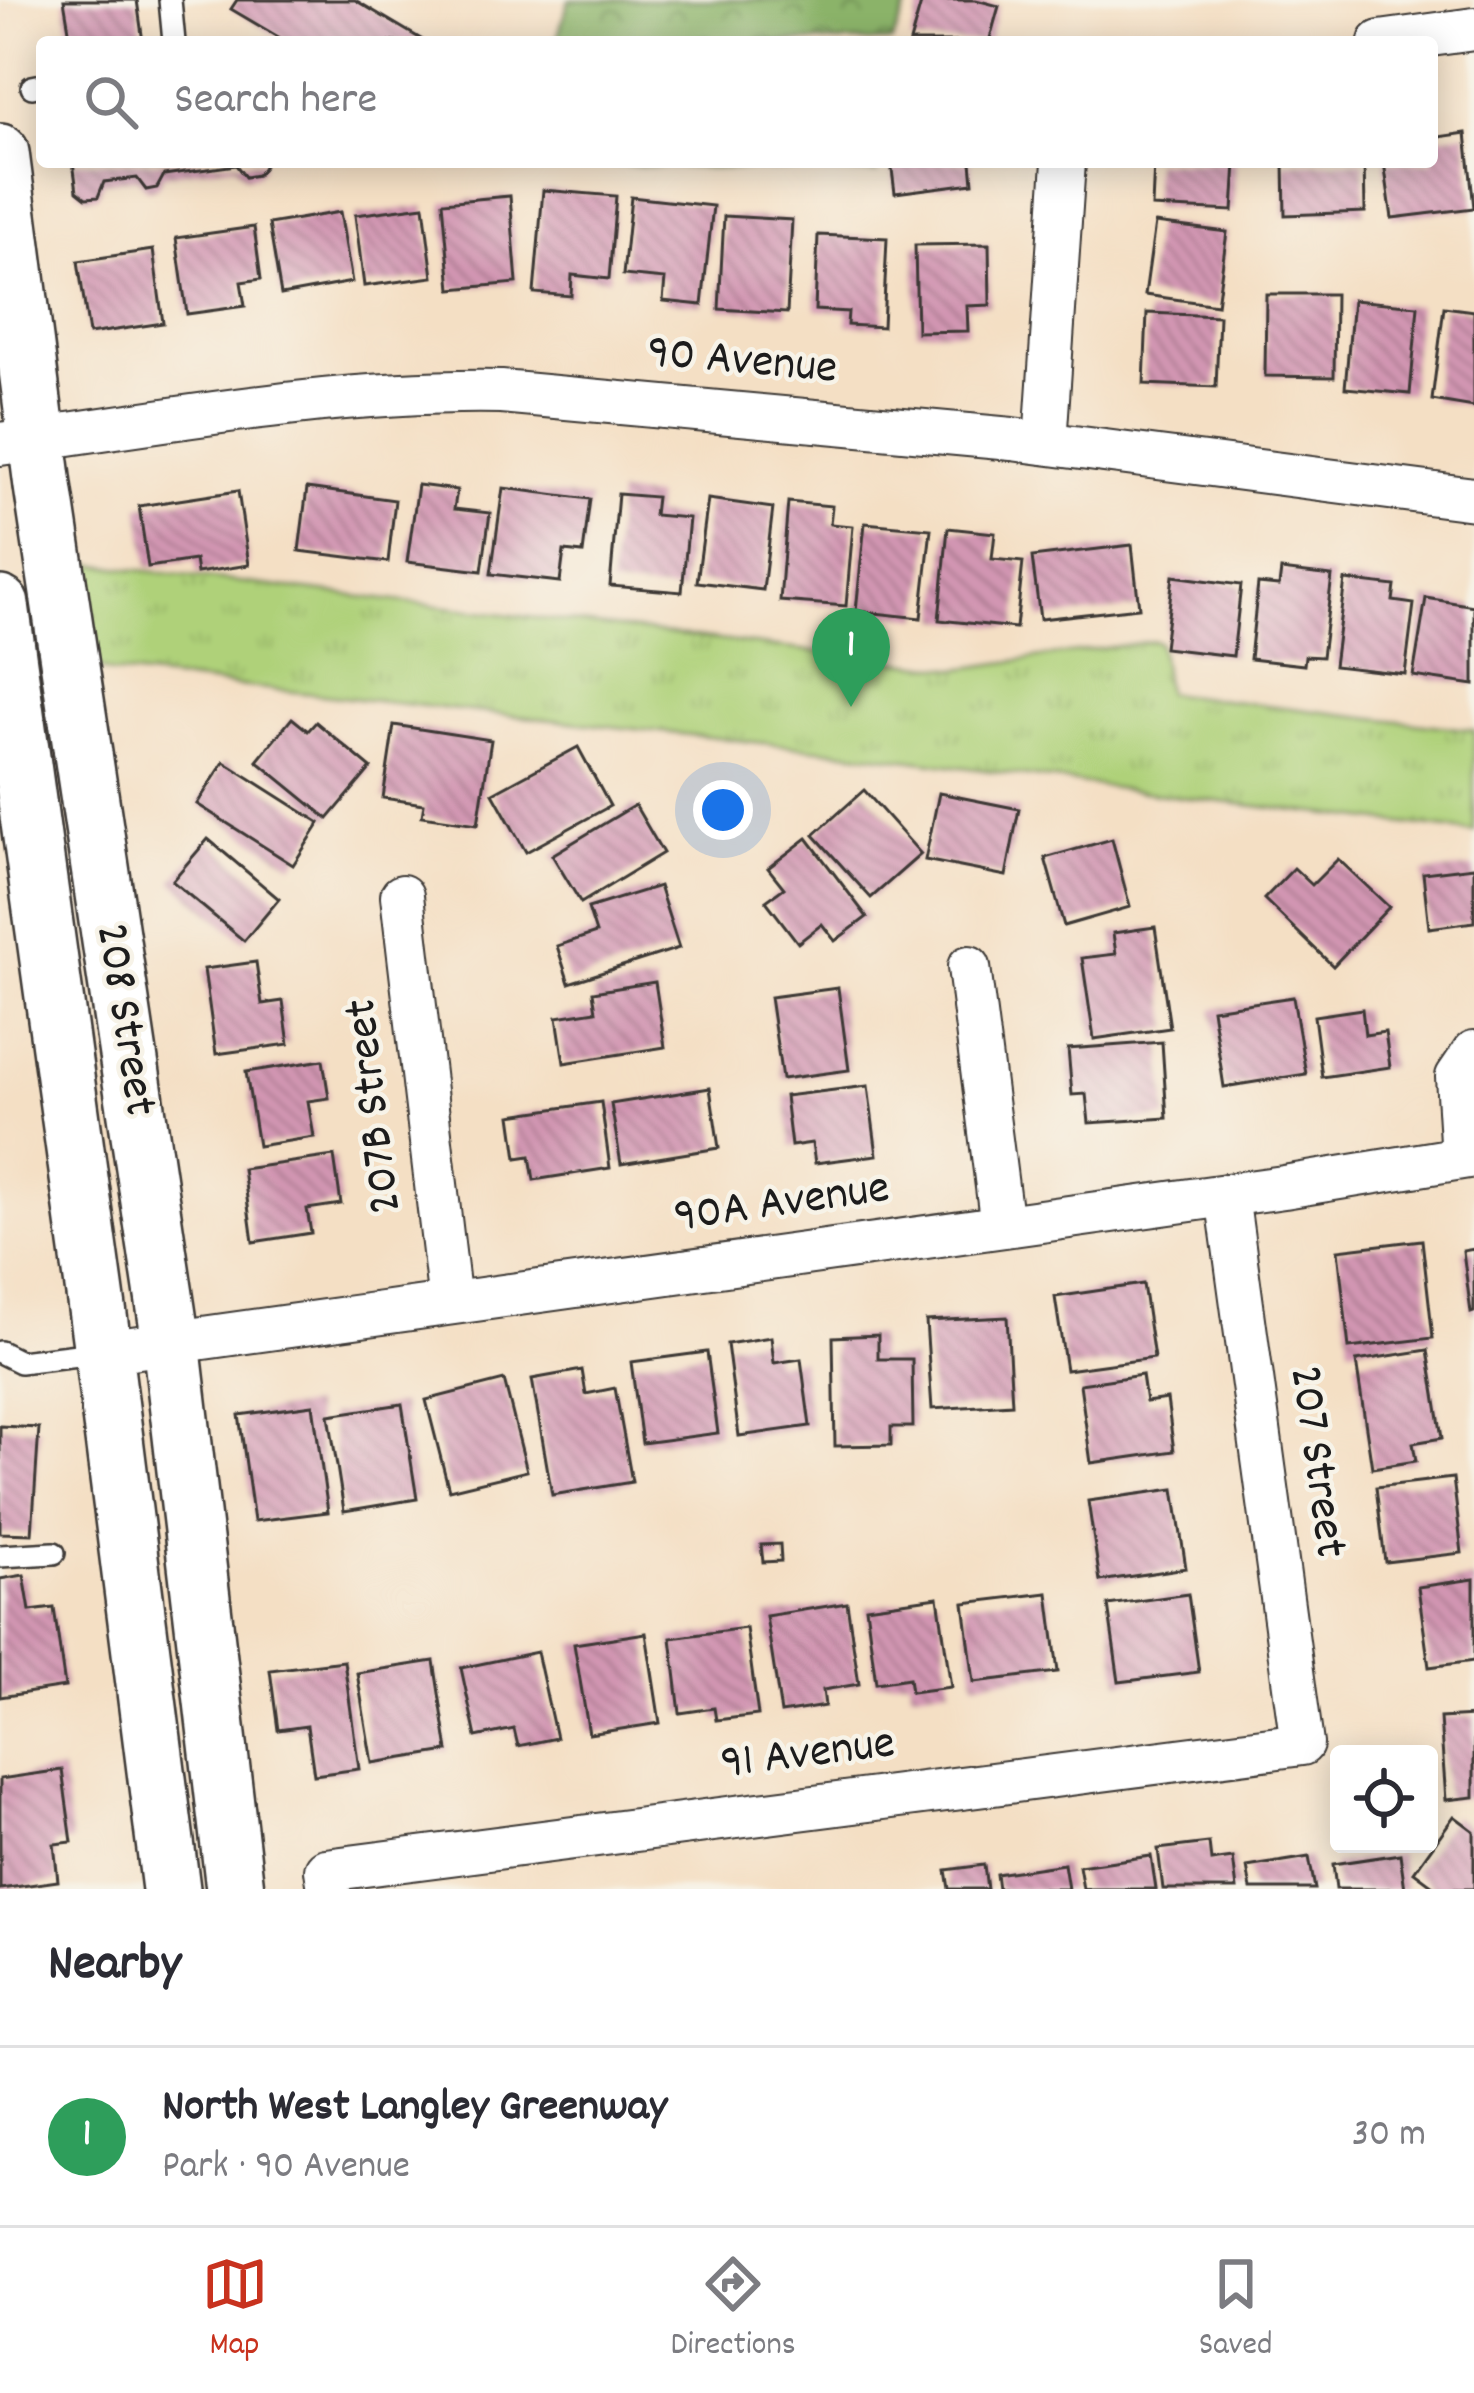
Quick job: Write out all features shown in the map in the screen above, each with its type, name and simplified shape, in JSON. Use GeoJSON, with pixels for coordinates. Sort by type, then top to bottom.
{"type":"FeatureCollection","features":[{"type":"Feature","properties":{"kind":"main road","name":"208 Street"},"geometry":{"type":"LineString","coordinates":[[0,153],[19,441],[171,1342],[235,1889]]}},
{"type":"Feature","properties":{"kind":"main road","name":"208 Street"},"geometry":{"type":"LineString","coordinates":[[0,604],[171,1889]]}},
{"type":"Feature","properties":{"kind":"street"},"geometry":{"type":"LineString","coordinates":[[1423,36],[1474,29]]}},
{"type":"Feature","properties":{"kind":"street"},"geometry":{"type":"LineString","coordinates":[[1045,443],[1064,168]]}},
{"type":"Feature","properties":{"kind":"street","name":"90 Avenue"},"geometry":{"type":"LineString","coordinates":[[19,441],[341,398],[501,392],[1045,443],[1474,499]]}},
{"type":"Feature","properties":{"kind":"street","name":"207B Street"},"geometry":{"type":"LineString","coordinates":[[402,896],[450,1303]]}},
{"type":"Feature","properties":{"kind":"street"},"geometry":{"type":"LineString","coordinates":[[969,967],[1002,1226]]}},
{"type":"Feature","properties":{"kind":"street"},"geometry":{"type":"LineString","coordinates":[[1468,1156],[1457,1077],[1474,1052]]}},
{"type":"Feature","properties":{"kind":"street","name":"90A Avenue"},"geometry":{"type":"LineString","coordinates":[[103,1352],[1227,1195],[1468,1156]]}},
{"type":"Feature","properties":{"kind":"street","name":"207 Street"},"geometry":{"type":"LineString","coordinates":[[1227,1195],[1302,1744]]}},
{"type":"Feature","properties":{"kind":"street","name":"91 Avenue"},"geometry":{"type":"LineString","coordinates":[[328,1880],[1302,1744]]}},
{"type":"Feature","properties":{"kind":"lane"},"geometry":{"type":"LineString","coordinates":[[170,0],[173,36]]}},
{"type":"Feature","properties":{"kind":"lane"},"geometry":{"type":"LineString","coordinates":[[0,1352],[20,1362],[103,1352]]}},
{"type":"Feature","properties":{"kind":"lane"},"geometry":{"type":"LineString","coordinates":[[0,1556],[54,1553]]}},
{"type":"Feature","properties":{"kind":"green space"},"geometry":{"type":"Polygon","coordinates":[[[569,0],[910,0],[895,36],[558,36],[569,0]]]}},
{"type":"Feature","properties":{"kind":"green space"},"geometry":{"type":"Polygon","coordinates":[[[712,168],[876,168],[876,173],[712,168]]]}},
{"type":"Feature","properties":{"kind":"green space"},"geometry":{"type":"Polygon","coordinates":[[[82,563],[959,669],[1154,641],[1159,643],[1166,693],[1474,730],[1474,832],[883,756],[111,672],[96,667],[82,563]]]}},
{"type":"Feature","properties":{"kind":"building"},"geometry":{"type":"Polygon","coordinates":[[[64,0],[137,0],[142,36],[70,36],[64,0]]]}},
{"type":"Feature","properties":{"kind":"building"},"geometry":{"type":"Polygon","coordinates":[[[237,0],[355,0],[416,36],[277,36],[231,9],[237,0]]]}},
{"type":"Feature","properties":{"kind":"building"},"geometry":{"type":"Polygon","coordinates":[[[922,0],[976,0],[999,6],[991,36],[912,36],[922,0]]]}},
{"type":"Feature","properties":{"kind":"building"},"geometry":{"type":"Polygon","coordinates":[[[1466,133],[1474,208],[1392,218],[1385,168],[1438,168],[1438,137],[1466,133]]]}},
{"type":"Feature","properties":{"kind":"building"},"geometry":{"type":"Polygon","coordinates":[[[74,168],[214,168],[164,175],[157,188],[146,190],[137,178],[104,182],[98,197],[86,198],[77,191],[74,168]]]}},
{"type":"Feature","properties":{"kind":"building"},"geometry":{"type":"Polygon","coordinates":[[[238,168],[263,168],[257,175],[245,177],[238,168]]]}},
{"type":"Feature","properties":{"kind":"building"},"geometry":{"type":"Polygon","coordinates":[[[892,168],[972,168],[973,183],[895,193],[892,168]]]}},
{"type":"Feature","properties":{"kind":"building"},"geometry":{"type":"Polygon","coordinates":[[[1154,168],[1236,168],[1233,211],[1152,207],[1154,168]]]}},
{"type":"Feature","properties":{"kind":"building"},"geometry":{"type":"Polygon","coordinates":[[[1284,168],[1364,168],[1365,212],[1285,215],[1284,168]]]}},
{"type":"Feature","properties":{"kind":"building"},"geometry":{"type":"Polygon","coordinates":[[[543,190],[616,196],[609,279],[572,275],[571,296],[534,293],[543,190]]]}},
{"type":"Feature","properties":{"kind":"building"},"geometry":{"type":"Polygon","coordinates":[[[510,196],[517,283],[451,289],[443,202],[510,196]]]}},
{"type":"Feature","properties":{"kind":"building"},"geometry":{"type":"Polygon","coordinates":[[[631,197],[713,206],[702,305],[663,301],[665,279],[623,275],[631,197]]]}},
{"type":"Feature","properties":{"kind":"building"},"geometry":{"type":"Polygon","coordinates":[[[424,206],[433,277],[364,286],[355,215],[424,206]]]}},
{"type":"Feature","properties":{"kind":"building"},"geometry":{"type":"Polygon","coordinates":[[[340,212],[352,282],[281,295],[269,224],[340,212]]]}},
{"type":"Feature","properties":{"kind":"building"},"geometry":{"type":"Polygon","coordinates":[[[724,216],[792,220],[787,313],[719,309],[724,216]]]}},
{"type":"Feature","properties":{"kind":"building"},"geometry":{"type":"Polygon","coordinates":[[[1155,223],[1227,232],[1217,305],[1145,295],[1155,223]]]}},
{"type":"Feature","properties":{"kind":"building"},"geometry":{"type":"Polygon","coordinates":[[[254,227],[261,279],[241,282],[245,306],[187,314],[176,238],[254,227]]]}},
{"type":"Feature","properties":{"kind":"building"},"geometry":{"type":"Polygon","coordinates":[[[818,235],[887,238],[883,327],[847,325],[848,312],[815,310],[818,235]]]}},
{"type":"Feature","properties":{"kind":"building"},"geometry":{"type":"Polygon","coordinates":[[[989,244],[990,305],[967,306],[968,331],[917,332],[915,245],[989,244]]]}},
{"type":"Feature","properties":{"kind":"building"},"geometry":{"type":"Polygon","coordinates":[[[153,250],[163,323],[89,334],[78,261],[153,250]]]}},
{"type":"Feature","properties":{"kind":"building"},"geometry":{"type":"Polygon","coordinates":[[[1266,294],[1335,294],[1334,377],[1265,376],[1266,294]]]}},
{"type":"Feature","properties":{"kind":"building"},"geometry":{"type":"Polygon","coordinates":[[[1353,300],[1418,306],[1410,394],[1345,388],[1353,300]]]}},
{"type":"Feature","properties":{"kind":"building"},"geometry":{"type":"Polygon","coordinates":[[[1444,307],[1474,311],[1474,407],[1432,400],[1444,307]]]}},
{"type":"Feature","properties":{"kind":"building"},"geometry":{"type":"Polygon","coordinates":[[[1147,313],[1219,316],[1216,387],[1144,384],[1147,313]]]}},
{"type":"Feature","properties":{"kind":"building"},"geometry":{"type":"Polygon","coordinates":[[[418,485],[457,490],[454,509],[490,513],[482,571],[407,562],[418,485]]]}},
{"type":"Feature","properties":{"kind":"building"},"geometry":{"type":"Polygon","coordinates":[[[307,488],[395,500],[388,562],[299,551],[307,488]]]}},
{"type":"Feature","properties":{"kind":"building"},"geometry":{"type":"Polygon","coordinates":[[[503,488],[590,499],[583,553],[564,551],[560,582],[491,574],[503,488]]]}},
{"type":"Feature","properties":{"kind":"building"},"geometry":{"type":"Polygon","coordinates":[[[238,491],[249,565],[197,573],[195,560],[148,567],[139,506],[238,491]]]}},
{"type":"Feature","properties":{"kind":"building"},"geometry":{"type":"Polygon","coordinates":[[[618,494],[656,497],[654,515],[689,518],[682,592],[610,586],[618,494]]]}},
{"type":"Feature","properties":{"kind":"building"},"geometry":{"type":"Polygon","coordinates":[[[708,499],[773,508],[763,590],[697,582],[708,499]]]}},
{"type":"Feature","properties":{"kind":"building"},"geometry":{"type":"Polygon","coordinates":[[[788,502],[832,506],[830,524],[853,526],[846,606],[780,601],[788,502]]]}},
{"type":"Feature","properties":{"kind":"building"},"geometry":{"type":"Polygon","coordinates":[[[865,523],[931,529],[921,618],[856,611],[865,523]]]}},
{"type":"Feature","properties":{"kind":"building"},"geometry":{"type":"Polygon","coordinates":[[[948,528],[995,533],[992,559],[1023,562],[1016,628],[939,620],[948,528]]]}},
{"type":"Feature","properties":{"kind":"building"},"geometry":{"type":"Polygon","coordinates":[[[1132,545],[1139,608],[1040,619],[1032,557],[1132,545]]]}},
{"type":"Feature","properties":{"kind":"building"},"geometry":{"type":"Polygon","coordinates":[[[1281,570],[1332,576],[1322,657],[1305,656],[1304,665],[1250,659],[1258,584],[1279,586],[1281,570]]]}},
{"type":"Feature","properties":{"kind":"building"},"geometry":{"type":"Polygon","coordinates":[[[1173,576],[1241,585],[1233,656],[1164,648],[1173,576]]]}},
{"type":"Feature","properties":{"kind":"building"},"geometry":{"type":"Polygon","coordinates":[[[1345,580],[1395,586],[1393,601],[1414,604],[1405,674],[1334,666],[1345,580]]]}},
{"type":"Feature","properties":{"kind":"building"},"geometry":{"type":"Polygon","coordinates":[[[1426,598],[1474,606],[1474,685],[1413,676],[1426,598]]]}},
{"type":"Feature","properties":{"kind":"building"},"geometry":{"type":"Polygon","coordinates":[[[292,718],[308,731],[316,722],[371,768],[328,819],[257,761],[292,718]]]}},
{"type":"Feature","properties":{"kind":"building"},"geometry":{"type":"Polygon","coordinates":[[[394,725],[491,740],[478,824],[422,816],[424,804],[383,798],[394,725]]]}},
{"type":"Feature","properties":{"kind":"building"},"geometry":{"type":"Polygon","coordinates":[[[578,747],[610,806],[526,852],[493,793],[578,747]]]}},
{"type":"Feature","properties":{"kind":"building"},"geometry":{"type":"Polygon","coordinates":[[[224,762],[320,823],[293,865],[197,804],[224,762]]]}},
{"type":"Feature","properties":{"kind":"building"},"geometry":{"type":"Polygon","coordinates":[[[864,790],[921,854],[871,898],[814,835],[864,790]]]}},
{"type":"Feature","properties":{"kind":"building"},"geometry":{"type":"Polygon","coordinates":[[[939,793],[1019,809],[1006,876],[925,860],[939,793]]]}},
{"type":"Feature","properties":{"kind":"building"},"geometry":{"type":"Polygon","coordinates":[[[635,805],[663,853],[581,903],[552,855],[635,805]]]}},
{"type":"Feature","properties":{"kind":"building"},"geometry":{"type":"Polygon","coordinates":[[[807,838],[867,917],[835,941],[822,924],[798,943],[766,901],[784,888],[768,868],[807,838]]]}},
{"type":"Feature","properties":{"kind":"building"},"geometry":{"type":"Polygon","coordinates":[[[208,839],[279,899],[244,941],[172,881],[208,839]]]}},
{"type":"Feature","properties":{"kind":"building"},"geometry":{"type":"Polygon","coordinates":[[[1112,839],[1130,907],[1064,926],[1045,858],[1112,839]]]}},
{"type":"Feature","properties":{"kind":"building"},"geometry":{"type":"Polygon","coordinates":[[[1338,859],[1389,907],[1333,966],[1264,899],[1294,868],[1312,885],[1338,859]]]}},
{"type":"Feature","properties":{"kind":"building"},"geometry":{"type":"Polygon","coordinates":[[[1474,867],[1474,922],[1429,928],[1423,873],[1474,867]]]}},
{"type":"Feature","properties":{"kind":"building"},"geometry":{"type":"Polygon","coordinates":[[[659,886],[679,948],[569,983],[557,946],[596,933],[588,908],[659,886]]]}},
{"type":"Feature","properties":{"kind":"building"},"geometry":{"type":"Polygon","coordinates":[[[1155,927],[1170,1028],[1094,1039],[1082,958],[1116,954],[1113,933],[1155,927]]]}},
{"type":"Feature","properties":{"kind":"building"},"geometry":{"type":"Polygon","coordinates":[[[256,962],[262,1004],[283,1001],[289,1044],[216,1054],[204,969],[256,962]]]}},
{"type":"Feature","properties":{"kind":"building"},"geometry":{"type":"Polygon","coordinates":[[[655,982],[665,1047],[564,1063],[557,1017],[596,1011],[593,992],[655,982]]]}},
{"type":"Feature","properties":{"kind":"building"},"geometry":{"type":"Polygon","coordinates":[[[838,988],[849,1070],[782,1079],[770,997],[838,988]]]}},
{"type":"Feature","properties":{"kind":"building"},"geometry":{"type":"Polygon","coordinates":[[[1293,997],[1306,1074],[1224,1087],[1212,1009],[1293,997]]]}},
{"type":"Feature","properties":{"kind":"building"},"geometry":{"type":"Polygon","coordinates":[[[1362,1009],[1365,1035],[1385,1032],[1390,1067],[1322,1077],[1314,1016],[1362,1009]]]}},
{"type":"Feature","properties":{"kind":"building"},"geometry":{"type":"Polygon","coordinates":[[[1162,1042],[1167,1118],[1089,1123],[1086,1094],[1072,1095],[1068,1049],[1162,1042]]]}},
{"type":"Feature","properties":{"kind":"building"},"geometry":{"type":"Polygon","coordinates":[[[323,1060],[329,1098],[308,1101],[314,1137],[258,1146],[246,1072],[323,1060]]]}},
{"type":"Feature","properties":{"kind":"building"},"geometry":{"type":"Polygon","coordinates":[[[868,1086],[877,1155],[815,1163],[812,1143],[791,1146],[785,1096],[868,1086]]]}},
{"type":"Feature","properties":{"kind":"building"},"geometry":{"type":"Polygon","coordinates":[[[710,1088],[719,1148],[621,1164],[611,1104],[710,1088]]]}},
{"type":"Feature","properties":{"kind":"building"},"geometry":{"type":"Polygon","coordinates":[[[601,1102],[610,1168],[534,1180],[530,1156],[517,1158],[511,1115],[601,1102]]]}},
{"type":"Feature","properties":{"kind":"building"},"geometry":{"type":"Polygon","coordinates":[[[334,1156],[341,1204],[307,1209],[311,1233],[253,1242],[243,1169],[334,1156]]]}},
{"type":"Feature","properties":{"kind":"building"},"geometry":{"type":"Polygon","coordinates":[[[1422,1240],[1433,1338],[1349,1348],[1338,1250],[1422,1240]]]}},
{"type":"Feature","properties":{"kind":"building"},"geometry":{"type":"Polygon","coordinates":[[[1474,1249],[1474,1312],[1471,1313],[1463,1251],[1474,1249]]]}},
{"type":"Feature","properties":{"kind":"building"},"geometry":{"type":"Polygon","coordinates":[[[1143,1284],[1154,1358],[1066,1370],[1055,1297],[1143,1284]]]}},
{"type":"Feature","properties":{"kind":"building"},"geometry":{"type":"Polygon","coordinates":[[[1007,1317],[1012,1404],[932,1409],[926,1321],[1007,1317]]]}},
{"type":"Feature","properties":{"kind":"building"},"geometry":{"type":"Polygon","coordinates":[[[878,1335],[878,1359],[912,1359],[913,1427],[891,1427],[891,1445],[835,1446],[833,1337],[878,1335]]]}},
{"type":"Feature","properties":{"kind":"building"},"geometry":{"type":"Polygon","coordinates":[[[771,1337],[774,1363],[801,1359],[810,1426],[739,1436],[727,1344],[771,1337]]]}},
{"type":"Feature","properties":{"kind":"building"},"geometry":{"type":"Polygon","coordinates":[[[1428,1350],[1442,1438],[1413,1443],[1416,1461],[1372,1468],[1356,1361],[1428,1350]]]}},
{"type":"Feature","properties":{"kind":"building"},"geometry":{"type":"Polygon","coordinates":[[[707,1352],[718,1433],[642,1443],[631,1362],[707,1352]]]}},
{"type":"Feature","properties":{"kind":"building"},"geometry":{"type":"Polygon","coordinates":[[[582,1370],[586,1394],[615,1388],[632,1482],[552,1495],[532,1379],[582,1370]]]}},
{"type":"Feature","properties":{"kind":"building"},"geometry":{"type":"Polygon","coordinates":[[[1142,1375],[1146,1402],[1167,1399],[1174,1451],[1091,1463],[1080,1384],[1142,1375]]]}},
{"type":"Feature","properties":{"kind":"building"},"geometry":{"type":"Polygon","coordinates":[[[504,1380],[527,1471],[449,1490],[426,1400],[504,1380]]]}},
{"type":"Feature","properties":{"kind":"building"},"geometry":{"type":"Polygon","coordinates":[[[402,1404],[417,1499],[344,1511],[329,1415],[402,1404]]]}},
{"type":"Feature","properties":{"kind":"building"},"geometry":{"type":"Polygon","coordinates":[[[313,1405],[328,1512],[254,1521],[239,1415],[313,1405]]]}},
{"type":"Feature","properties":{"kind":"building"},"geometry":{"type":"Polygon","coordinates":[[[0,1426],[39,1428],[32,1534],[0,1533],[0,1426]]]}},
{"type":"Feature","properties":{"kind":"building"},"geometry":{"type":"Polygon","coordinates":[[[1453,1478],[1462,1553],[1385,1562],[1376,1487],[1453,1478]]]}},
{"type":"Feature","properties":{"kind":"building"},"geometry":{"type":"Polygon","coordinates":[[[1174,1489],[1186,1568],[1100,1581],[1088,1501],[1174,1489]]]}},
{"type":"Feature","properties":{"kind":"building"},"geometry":{"type":"Polygon","coordinates":[[[780,1544],[781,1561],[763,1562],[761,1545],[780,1544]]]}},
{"type":"Feature","properties":{"kind":"building"},"geometry":{"type":"Polygon","coordinates":[[[24,1575],[30,1611],[54,1608],[65,1687],[0,1697],[0,1579],[24,1575]]]}},
{"type":"Feature","properties":{"kind":"building"},"geometry":{"type":"Polygon","coordinates":[[[1474,1579],[1474,1661],[1429,1667],[1418,1587],[1474,1579]]]}},
{"type":"Feature","properties":{"kind":"building"},"geometry":{"type":"Polygon","coordinates":[[[1048,1593],[1058,1672],[974,1682],[964,1603],[1048,1593]]]}},
{"type":"Feature","properties":{"kind":"building"},"geometry":{"type":"Polygon","coordinates":[[[1188,1594],[1199,1672],[1119,1682],[1108,1605],[1188,1594]]]}},
{"type":"Feature","properties":{"kind":"building"},"geometry":{"type":"Polygon","coordinates":[[[938,1597],[951,1687],[911,1692],[909,1678],[876,1683],[866,1607],[938,1597]]]}},
{"type":"Feature","properties":{"kind":"building"},"geometry":{"type":"Polygon","coordinates":[[[847,1603],[859,1684],[823,1690],[825,1706],[781,1713],[766,1616],[847,1603]]]}},
{"type":"Feature","properties":{"kind":"building"},"geometry":{"type":"Polygon","coordinates":[[[746,1628],[758,1715],[716,1720],[714,1708],[680,1713],[671,1638],[746,1628]]]}},
{"type":"Feature","properties":{"kind":"building"},"geometry":{"type":"Polygon","coordinates":[[[646,1633],[660,1723],[589,1734],[574,1644],[646,1633]]]}},
{"type":"Feature","properties":{"kind":"building"},"geometry":{"type":"Polygon","coordinates":[[[537,1652],[556,1738],[518,1746],[514,1729],[476,1737],[461,1668],[537,1652]]]}},
{"type":"Feature","properties":{"kind":"building"},"geometry":{"type":"Polygon","coordinates":[[[344,1661],[359,1769],[314,1775],[307,1726],[278,1730],[270,1670],[344,1661]]]}},
{"type":"Feature","properties":{"kind":"building"},"geometry":{"type":"Polygon","coordinates":[[[434,1661],[448,1751],[372,1763],[357,1673],[434,1661]]]}},
{"type":"Feature","properties":{"kind":"building"},"geometry":{"type":"Polygon","coordinates":[[[1474,1716],[1474,1797],[1446,1800],[1440,1718],[1474,1716]]]}},
{"type":"Feature","properties":{"kind":"building"},"geometry":{"type":"Polygon","coordinates":[[[62,1770],[72,1842],[54,1844],[58,1881],[0,1889],[0,1779],[62,1770]]]}},
{"type":"Feature","properties":{"kind":"building"},"geometry":{"type":"Polygon","coordinates":[[[1454,1816],[1474,1831],[1474,1889],[1437,1889],[1414,1872],[1428,1853],[1438,1853],[1438,1838],[1454,1816]]]}},
{"type":"Feature","properties":{"kind":"building"},"geometry":{"type":"Polygon","coordinates":[[[1209,1843],[1211,1861],[1233,1858],[1237,1889],[1163,1889],[1158,1849],[1209,1843]]]}},
{"type":"Feature","properties":{"kind":"building"},"geometry":{"type":"Polygon","coordinates":[[[1400,1854],[1405,1889],[1336,1889],[1333,1864],[1400,1854]]]}},
{"type":"Feature","properties":{"kind":"building"},"geometry":{"type":"Polygon","coordinates":[[[1151,1856],[1156,1889],[1083,1889],[1079,1866],[1151,1856]]]}},
{"type":"Feature","properties":{"kind":"building"},"geometry":{"type":"Polygon","coordinates":[[[1309,1857],[1315,1889],[1251,1889],[1247,1867],[1309,1857]]]}},
{"type":"Feature","properties":{"kind":"building"},"geometry":{"type":"Polygon","coordinates":[[[1064,1864],[1068,1889],[998,1889],[996,1874],[1064,1864]]]}},
{"type":"Feature","properties":{"kind":"building"},"geometry":{"type":"Polygon","coordinates":[[[984,1865],[987,1889],[949,1889],[946,1870],[984,1865]]]}},
{"type":"Feature","properties":{"kind":"place","name":"North West Langley Greenway"},"geometry":{"type":"Point","coordinates":[851,707]}}]}
